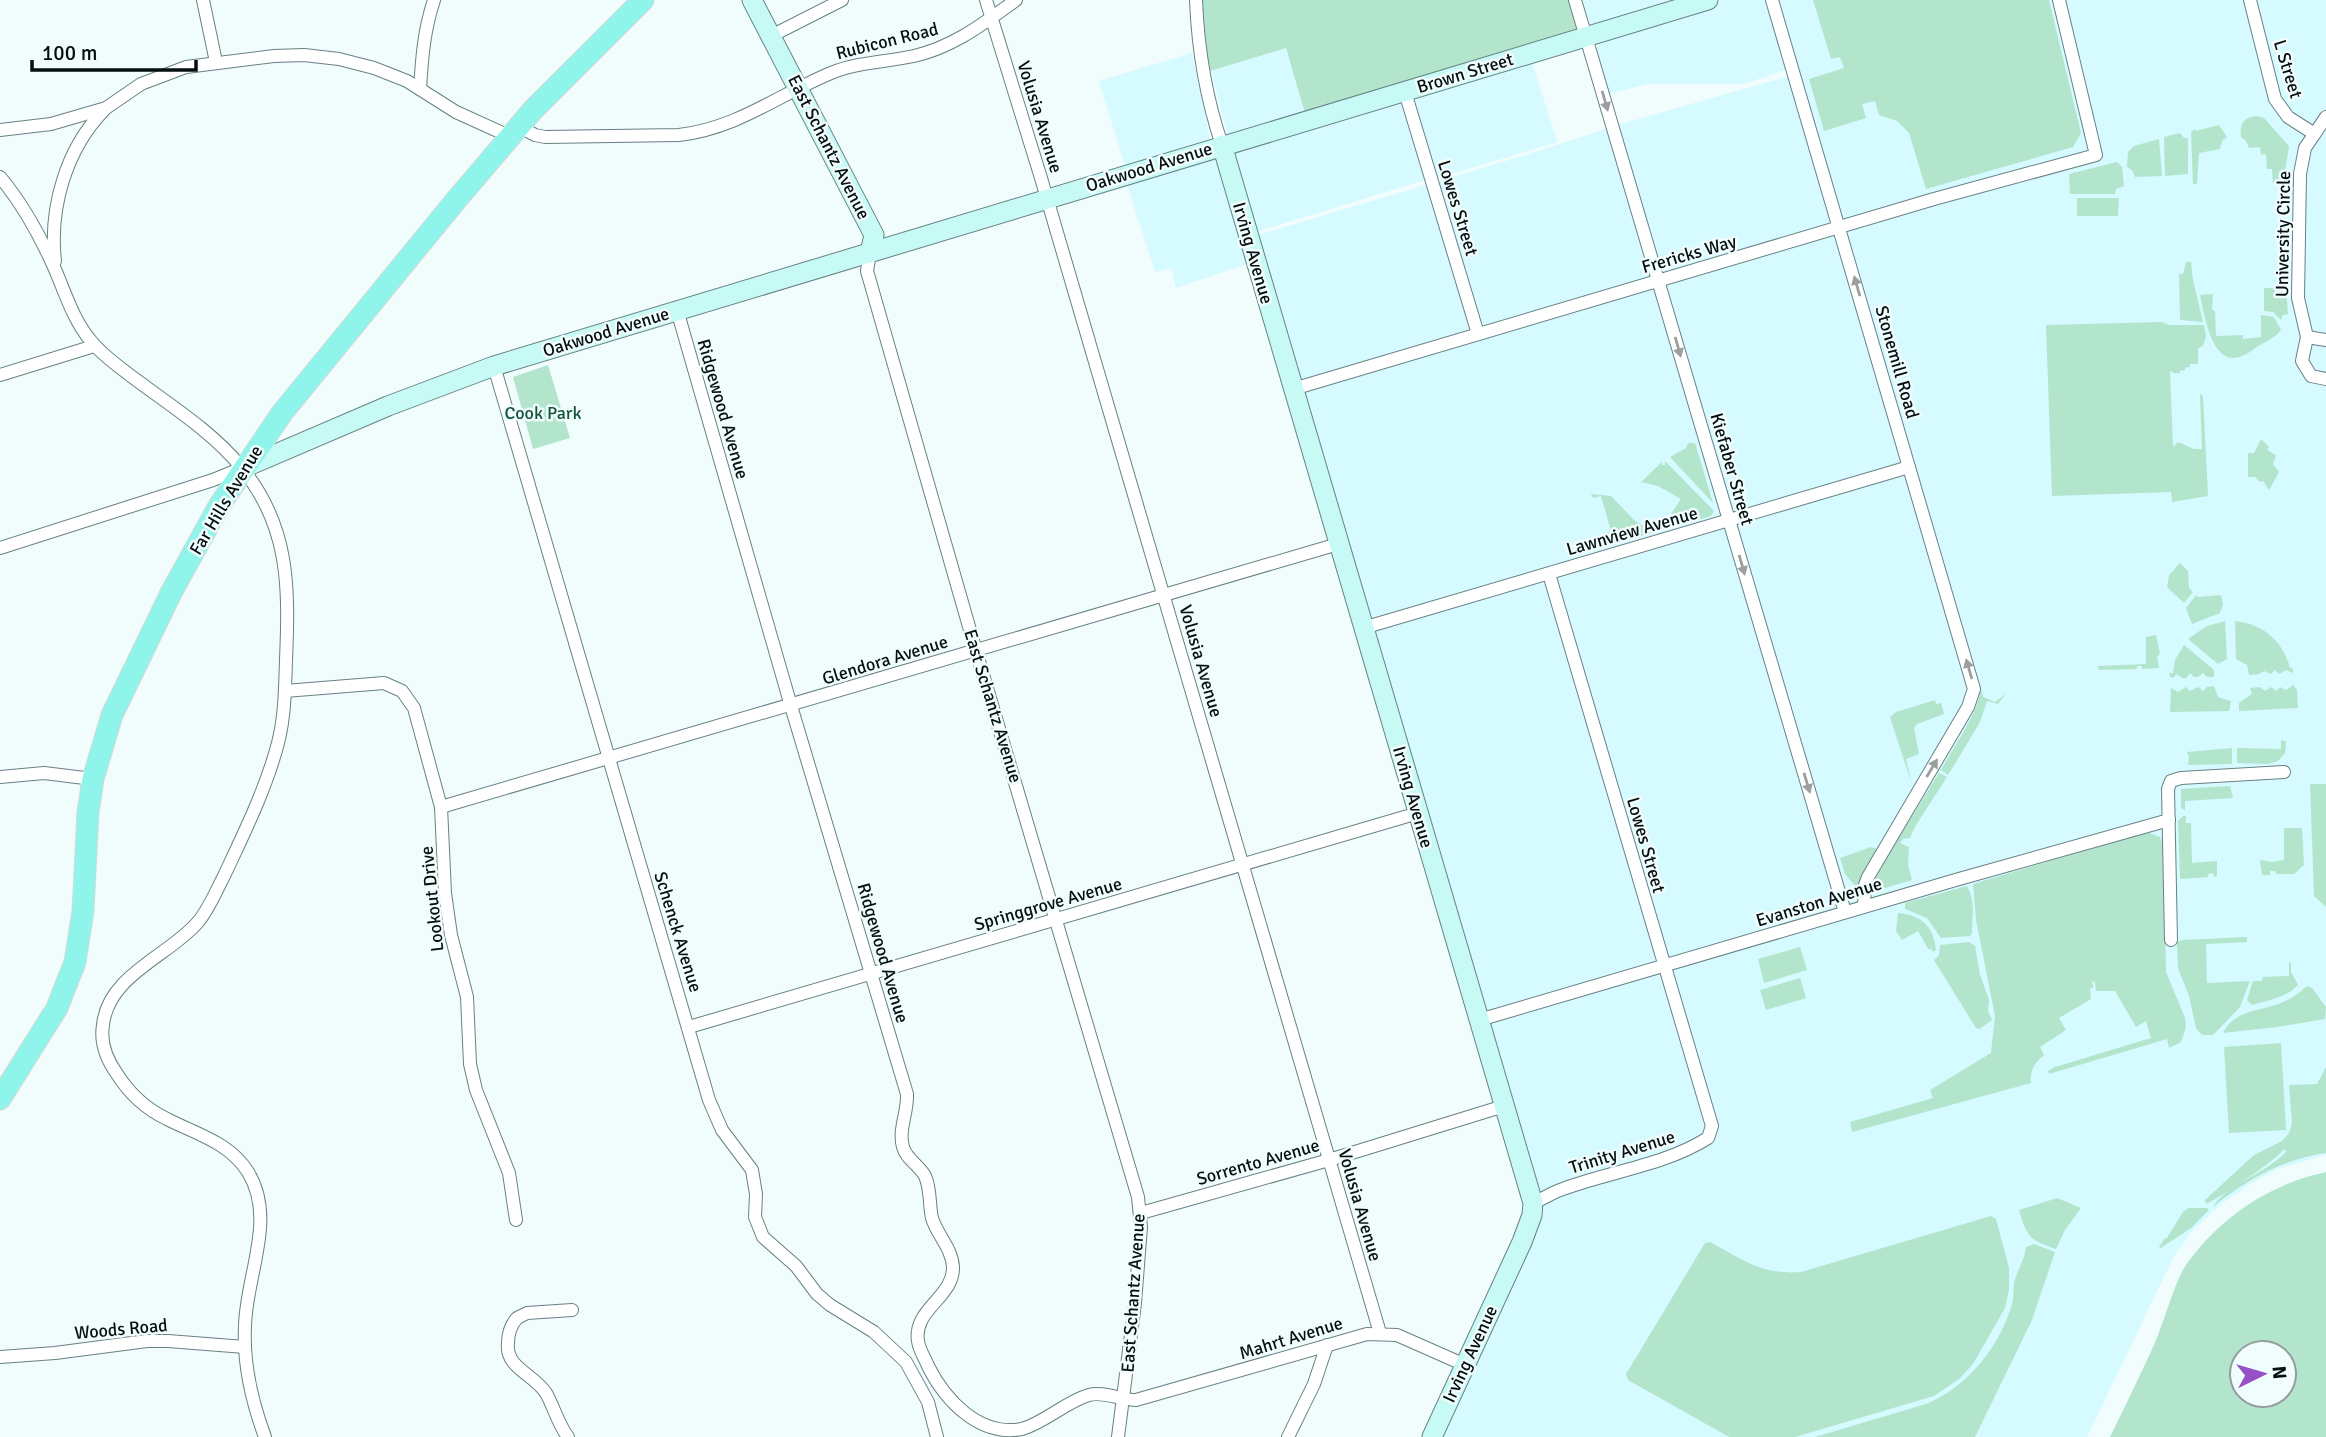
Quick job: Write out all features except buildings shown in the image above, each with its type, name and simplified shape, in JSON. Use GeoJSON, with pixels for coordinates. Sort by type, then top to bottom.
{"type":"FeatureCollection","features":[{"type":"Feature","properties":{"kind":"main road","name":"Far Hills Avenue"},"geometry":{"type":"LineString","coordinates":[[0,1099],[57,1009],[75,962],[83,911],[86,833],[93,779],[102,744],[126,682],[198,543],[243,468],[282,413],[514,131],[643,0]]}},
{"type":"Feature","properties":{"kind":"street"},"geometry":{"type":"LineString","coordinates":[[203,0],[216,62]]}},
{"type":"Feature","properties":{"kind":"street"},"geometry":{"type":"LineString","coordinates":[[420,89],[422,44],[425,25],[434,0]]}},
{"type":"Feature","properties":{"kind":"street","name":"East Schantz Avenue"},"geometry":{"type":"LineString","coordinates":[[752,0],[874,235],[867,271],[1141,1213],[1135,1303],[1118,1437]]}},
{"type":"Feature","properties":{"kind":"street"},"geometry":{"type":"LineString","coordinates":[[771,36],[842,0]]}},
{"type":"Feature","properties":{"kind":"street","name":"Volusia Avenue"},"geometry":{"type":"LineString","coordinates":[[986,0],[1380,1333]]}},
{"type":"Feature","properties":{"kind":"street","name":"Rubicon Road"},"geometry":{"type":"LineString","coordinates":[[56,271],[55,217],[64,178],[79,143],[106,108],[141,84],[186,67],[274,56],[329,57],[374,68],[420,89],[456,112],[514,131],[545,136],[679,135],[700,133],[742,119],[800,88],[844,69],[940,48],[958,40],[1016,0]]}},
{"type":"Feature","properties":{"kind":"street"},"geometry":{"type":"LineString","coordinates":[[1196,0],[1208,97],[1222,145]]}},
{"type":"Feature","properties":{"kind":"street","name":"Kiefaber Street"},"geometry":{"type":"LineString","coordinates":[[1575,0],[1845,912]]}},
{"type":"Feature","properties":{"kind":"street","name":"Brown Street"},"geometry":{"type":"LineString","coordinates":[[1222,145],[1708,0]]}},
{"type":"Feature","properties":{"kind":"street","name":"Stonemill Road"},"geometry":{"type":"LineString","coordinates":[[1772,0],[1974,686],[1972,700],[1868,877],[1864,906]]}},
{"type":"Feature","properties":{"kind":"street","name":"Frericks Way"},"geometry":{"type":"LineString","coordinates":[[1293,389],[2096,155],[2059,0]]}},
{"type":"Feature","properties":{"kind":"street","name":"L Street"},"geometry":{"type":"LineString","coordinates":[[2250,0],[2277,102],[2288,117],[2313,133]]}},
{"type":"Feature","properties":{"kind":"street","name":"Lowes Street"},"geometry":{"type":"LineString","coordinates":[[1405,92],[1478,334]]}},
{"type":"Feature","properties":{"kind":"street","name":"Rubicon Road"},"geometry":{"type":"LineString","coordinates":[[0,130],[51,124],[106,108]]}},
{"type":"Feature","properties":{"kind":"street"},"geometry":{"type":"LineString","coordinates":[[2313,133],[2326,117]]}},
{"type":"Feature","properties":{"kind":"street","name":"University Circle"},"geometry":{"type":"LineString","coordinates":[[2313,133],[2304,151],[2299,184],[2298,298],[2300,317],[2307,337],[2303,365],[2312,377],[2326,379]]}},
{"type":"Feature","properties":{"kind":"street","name":"Oakwood Avenue"},"geometry":{"type":"LineString","coordinates":[[0,548],[213,480],[388,406],[494,366],[1222,145]]}},
{"type":"Feature","properties":{"kind":"street","name":"Irving Avenue"},"geometry":{"type":"LineString","coordinates":[[1222,145],[1533,1203],[1532,1215],[1522,1242],[1432,1437]]}},
{"type":"Feature","properties":{"kind":"street"},"geometry":{"type":"LineString","coordinates":[[0,177],[23,208],[56,271],[75,317],[94,345],[206,433],[243,468],[273,521],[282,545],[287,584],[285,691],[281,731],[272,764],[242,838],[206,910],[197,923],[120,987],[111,999],[103,1023],[105,1051],[110,1064],[134,1096],[164,1118],[226,1148],[247,1170],[255,1186],[261,1220],[247,1292],[245,1347],[252,1394],[265,1437]]}},
{"type":"Feature","properties":{"kind":"street","name":"Ridgewood Avenue"},"geometry":{"type":"LineString","coordinates":[[677,310],[907,1094],[908,1105],[901,1138],[903,1147],[906,1155],[924,1175],[928,1185],[932,1218],[953,1264],[950,1282],[921,1320],[918,1341],[906,1362]]}},
{"type":"Feature","properties":{"kind":"street"},"geometry":{"type":"LineString","coordinates":[[2307,337],[2326,340]]}},
{"type":"Feature","properties":{"kind":"street"},"geometry":{"type":"LineString","coordinates":[[0,375],[94,345]]}},
{"type":"Feature","properties":{"kind":"street","name":"Schenck Avenue"},"geometry":{"type":"LineString","coordinates":[[494,366],[715,1116],[752,1170],[756,1194],[755,1217],[763,1237],[796,1265],[817,1294],[874,1332],[906,1362],[928,1402],[937,1437]]}},
{"type":"Feature","properties":{"kind":"street","name":"Lawnview Avenue"},"geometry":{"type":"LineString","coordinates":[[1363,628],[1909,467]]}},
{"type":"Feature","properties":{"kind":"street","name":"Glendora Avenue"},"geometry":{"type":"LineString","coordinates":[[441,807],[1338,544]]}},
{"type":"Feature","properties":{"kind":"street","name":"Lowes Street"},"geometry":{"type":"LineString","coordinates":[[1549,574],[1712,1126]]}},
{"type":"Feature","properties":{"kind":"street","name":"Lookout Drive"},"geometry":{"type":"LineString","coordinates":[[285,691],[384,683],[402,691],[414,708],[441,807],[445,893],[451,935],[467,997],[470,1064],[476,1090],[509,1173],[516,1220]]}},
{"type":"Feature","properties":{"kind":"street"},"geometry":{"type":"LineString","coordinates":[[2171,940],[2168,786],[2177,778],[2284,772]]}},
{"type":"Feature","properties":{"kind":"street"},"geometry":{"type":"LineString","coordinates":[[0,777],[44,773],[93,779]]}},
{"type":"Feature","properties":{"kind":"street","name":"Springgrove Avenue"},"geometry":{"type":"LineString","coordinates":[[688,1027],[1418,813]]}},
{"type":"Feature","properties":{"kind":"street","name":"Evanston Avenue"},"geometry":{"type":"LineString","coordinates":[[1479,1020],[1864,906],[2169,820]]}},
{"type":"Feature","properties":{"kind":"street","name":"Sorrento Avenue"},"geometry":{"type":"LineString","coordinates":[[1141,1213],[1329,1160],[1504,1106]]}},
{"type":"Feature","properties":{"kind":"street","name":"Trinity Avenue"},"geometry":{"type":"LineString","coordinates":[[1533,1203],[1561,1189],[1690,1150],[1708,1138],[1712,1126]]}},
{"type":"Feature","properties":{"kind":"street"},"geometry":{"type":"LineString","coordinates":[[568,1437],[546,1392],[512,1362],[507,1350],[508,1336],[517,1318],[527,1313],[572,1310]]}},
{"type":"Feature","properties":{"kind":"street","name":"Mahrt Avenue"},"geometry":{"type":"LineString","coordinates":[[1123,1399],[1136,1400],[1367,1334],[1397,1335],[1465,1365]]}},
{"type":"Feature","properties":{"kind":"street","name":"Woods Road"},"geometry":{"type":"LineString","coordinates":[[0,1357],[147,1341],[245,1347]]}},
{"type":"Feature","properties":{"kind":"street"},"geometry":{"type":"LineString","coordinates":[[918,1341],[935,1379],[948,1398],[967,1416],[993,1429],[1013,1431],[1026,1428],[1089,1395],[1123,1399]]}},
{"type":"Feature","properties":{"kind":"street"},"geometry":{"type":"LineString","coordinates":[[1288,1437],[1314,1384],[1327,1345]]}},
{"type":"Feature","properties":{"kind":"shaded area"},"geometry":{"type":"Polygon","coordinates":[[[1582,0],[1677,0],[1591,26],[1582,0]]]}},
{"type":"Feature","properties":{"kind":"shaded area"},"geometry":{"type":"Polygon","coordinates":[[[1725,0],[2326,0],[2326,1155],[2277,1169],[2252,1183],[2221,1204],[2192,1231],[2173,1258],[2087,1437],[1432,1437],[1532,1215],[1248,238],[1624,123],[1793,75],[1786,70],[1743,84],[1647,84],[1609,94],[1595,52],[1602,36],[1725,0]]]}},
{"type":"Feature","properties":{"kind":"shaded area"},"geometry":{"type":"Polygon","coordinates":[[[1286,48],[1305,113],[1228,136],[1211,71],[1286,48]]]}},
{"type":"Feature","properties":{"kind":"shaded area"},"geometry":{"type":"Polygon","coordinates":[[[1192,53],[1210,139],[1125,166],[1099,81],[1192,53]]]}},
{"type":"Feature","properties":{"kind":"shaded area"},"geometry":{"type":"Polygon","coordinates":[[[1531,59],[1557,142],[1438,178],[1413,95],[1531,59]]]}},
{"type":"Feature","properties":{"kind":"shaded area"},"geometry":{"type":"Polygon","coordinates":[[[1400,100],[1425,180],[1255,232],[1231,149],[1400,100]]]}},
{"type":"Feature","properties":{"kind":"shaded area"},"geometry":{"type":"Polygon","coordinates":[[[1215,153],[1250,263],[1176,288],[1171,268],[1155,272],[1126,181],[1215,153]]]}},
{"type":"Feature","properties":{"kind":"green space"},"geometry":{"type":"Polygon","coordinates":[[[1196,0],[1575,0],[1587,36],[1307,120],[1286,48],[1204,73],[1196,0]]]}},
{"type":"Feature","properties":{"kind":"green space"},"geometry":{"type":"Polygon","coordinates":[[[1813,0],[2049,0],[2081,133],[2073,147],[1926,189],[1909,133],[1897,121],[1879,115],[1875,101],[1862,104],[1866,118],[1824,131],[1809,79],[1844,68],[1840,57],[1831,59],[1813,0]]]}},
{"type":"Feature","properties":{"kind":"green space"},"geometry":{"type":"Polygon","coordinates":[[[2257,116],[2264,118],[2289,146],[2283,183],[2273,183],[2272,169],[2267,169],[2266,154],[2261,155],[2260,147],[2249,148],[2241,137],[2243,122],[2257,116]]]}},
{"type":"Feature","properties":{"kind":"green space"},"geometry":{"type":"Polygon","coordinates":[[[2219,125],[2227,137],[2222,141],[2220,149],[2199,153],[2197,184],[2193,184],[2191,132],[2219,125]]]}},
{"type":"Feature","properties":{"kind":"green space"},"geometry":{"type":"Polygon","coordinates":[[[2180,133],[2184,138],[2188,138],[2188,174],[2165,176],[2164,137],[2180,133]]]}},
{"type":"Feature","properties":{"kind":"green space"},"geometry":{"type":"Polygon","coordinates":[[[2159,139],[2162,176],[2135,177],[2127,167],[2128,152],[2134,146],[2159,139]]]}},
{"type":"Feature","properties":{"kind":"green space"},"geometry":{"type":"Polygon","coordinates":[[[2117,162],[2122,167],[2124,186],[2116,189],[2115,194],[2070,194],[2069,174],[2117,162]]]}},
{"type":"Feature","properties":{"kind":"green space"},"geometry":{"type":"Polygon","coordinates":[[[2077,198],[2119,198],[2118,216],[2077,216],[2077,198]]]}},
{"type":"Feature","properties":{"kind":"green space"},"geometry":{"type":"Polygon","coordinates":[[[2186,262],[2191,262],[2203,322],[2180,320],[2179,274],[2183,274],[2186,262]]]}},
{"type":"Feature","properties":{"kind":"green space"},"geometry":{"type":"Polygon","coordinates":[[[2264,288],[2286,288],[2288,314],[2283,315],[2281,320],[2273,312],[2264,311],[2264,288]]]}},
{"type":"Feature","properties":{"kind":"green space"},"geometry":{"type":"Polygon","coordinates":[[[2213,294],[2212,310],[2215,311],[2216,336],[2243,335],[2243,339],[2261,337],[2261,315],[2274,317],[2281,330],[2240,357],[2221,353],[2209,332],[2200,295],[2213,294]]]}},
{"type":"Feature","properties":{"kind":"green space"},"geometry":{"type":"Polygon","coordinates":[[[2162,322],[2169,325],[2204,325],[2206,336],[2203,346],[2198,348],[2198,364],[2190,364],[2190,367],[2180,373],[2170,371],[2173,447],[2178,442],[2194,449],[2202,449],[2200,394],[2203,396],[2208,496],[2172,502],[2171,492],[2052,496],[2046,325],[2162,322]]]}},
{"type":"Feature","properties":{"kind":"green space","name":"Cook Park"},"geometry":{"type":"Polygon","coordinates":[[[548,365],[570,438],[533,449],[513,377],[548,365]]]}},
{"type":"Feature","properties":{"kind":"green space"},"geometry":{"type":"Polygon","coordinates":[[[2261,439],[2269,447],[2267,450],[2276,455],[2273,464],[2279,472],[2269,490],[2263,481],[2248,477],[2248,453],[2254,453],[2261,439]]]}},
{"type":"Feature","properties":{"kind":"green space"},"geometry":{"type":"Polygon","coordinates":[[[1688,443],[1695,443],[1713,503],[1670,457],[1686,448],[1688,443]]]}},
{"type":"Feature","properties":{"kind":"green space"},"geometry":{"type":"Polygon","coordinates":[[[1665,461],[1714,511],[1711,516],[1679,525],[1671,514],[1681,499],[1658,486],[1641,482],[1662,462],[1662,465],[1665,465],[1665,461]]]}},
{"type":"Feature","properties":{"kind":"green space"},"geometry":{"type":"Polygon","coordinates":[[[1591,494],[1611,496],[1635,521],[1654,532],[1606,546],[1603,534],[1611,531],[1601,496],[1593,498],[1591,494]]]}},
{"type":"Feature","properties":{"kind":"green space"},"geometry":{"type":"Polygon","coordinates":[[[2180,563],[2188,571],[2189,588],[2193,592],[2184,603],[2167,587],[2169,575],[2180,563]]]}},
{"type":"Feature","properties":{"kind":"green space"},"geometry":{"type":"Polygon","coordinates":[[[2196,595],[2221,595],[2223,604],[2220,613],[2192,624],[2186,608],[2196,595]]]}},
{"type":"Feature","properties":{"kind":"green space"},"geometry":{"type":"Polygon","coordinates":[[[2225,621],[2227,659],[2218,664],[2188,639],[2207,626],[2225,621]]]}},
{"type":"Feature","properties":{"kind":"green space"},"geometry":{"type":"Polygon","coordinates":[[[2235,621],[2263,630],[2277,642],[2290,668],[2293,668],[2293,673],[2286,670],[2279,674],[2275,670],[2271,674],[2264,671],[2249,675],[2247,665],[2236,659],[2235,621]]]}},
{"type":"Feature","properties":{"kind":"green space"},"geometry":{"type":"Polygon","coordinates":[[[2156,635],[2160,654],[2157,657],[2159,668],[2142,669],[2142,666],[2137,666],[2137,669],[2099,670],[2098,666],[2146,664],[2146,637],[2156,635]]]}},
{"type":"Feature","properties":{"kind":"green space"},"geometry":{"type":"Polygon","coordinates":[[[2184,645],[2214,670],[2214,677],[2207,677],[2203,673],[2194,677],[2190,673],[2186,678],[2177,674],[2173,678],[2170,677],[2169,673],[2173,673],[2175,660],[2184,645]]]}},
{"type":"Feature","properties":{"kind":"green space"},"geometry":{"type":"Polygon","coordinates":[[[2293,685],[2297,690],[2298,708],[2239,711],[2239,703],[2252,694],[2250,688],[2260,687],[2265,691],[2271,687],[2276,691],[2280,687],[2286,690],[2293,685]]]}},
{"type":"Feature","properties":{"kind":"green space"},"geometry":{"type":"Polygon","coordinates":[[[2214,686],[2218,697],[2231,701],[2229,711],[2170,712],[2171,688],[2178,692],[2186,687],[2190,691],[2198,687],[2203,691],[2214,686]]]}},
{"type":"Feature","properties":{"kind":"green space"},"geometry":{"type":"Polygon","coordinates":[[[1981,689],[1983,697],[1995,702],[2006,694],[1998,704],[1987,701],[1979,724],[1948,775],[1941,770],[1970,721],[1981,689]]]}},
{"type":"Feature","properties":{"kind":"green space"},"geometry":{"type":"Polygon","coordinates":[[[1935,700],[1936,704],[1941,703],[1944,714],[1917,724],[1914,728],[1919,754],[1906,759],[1912,785],[1890,717],[1896,712],[1935,700]]]}},
{"type":"Feature","properties":{"kind":"green space"},"geometry":{"type":"Polygon","coordinates":[[[2281,740],[2286,741],[2285,753],[2278,761],[2268,764],[2237,763],[2237,748],[2281,749],[2281,740]]]}},
{"type":"Feature","properties":{"kind":"green space"},"geometry":{"type":"Polygon","coordinates":[[[2232,748],[2232,764],[2188,765],[2187,752],[2232,748]]]}},
{"type":"Feature","properties":{"kind":"green space"},"geometry":{"type":"Polygon","coordinates":[[[1939,773],[1947,777],[1910,838],[1903,839],[1900,843],[1909,847],[1908,865],[1912,880],[1885,888],[1874,883],[1876,874],[1939,773]]]}},
{"type":"Feature","properties":{"kind":"green space"},"geometry":{"type":"Polygon","coordinates":[[[2310,784],[2326,784],[2326,907],[2314,896],[2310,784]]]}},
{"type":"Feature","properties":{"kind":"green space"},"geometry":{"type":"Polygon","coordinates":[[[2230,786],[2233,798],[2185,801],[2185,810],[2181,808],[2181,789],[2230,786]]]}},
{"type":"Feature","properties":{"kind":"green space"},"geometry":{"type":"Polygon","coordinates":[[[2186,816],[2186,823],[2191,823],[2192,863],[2217,861],[2217,876],[2214,877],[2213,873],[2208,874],[2208,877],[2181,879],[2178,821],[2186,816]]]}},
{"type":"Feature","properties":{"kind":"green space"},"geometry":{"type":"Polygon","coordinates":[[[2284,828],[2302,828],[2304,865],[2294,874],[2276,874],[2275,871],[2270,871],[2270,875],[2262,875],[2260,860],[2284,860],[2284,828]]]}},
{"type":"Feature","properties":{"kind":"green space"},"geometry":{"type":"Polygon","coordinates":[[[2147,832],[2160,837],[2163,845],[2166,972],[2185,1018],[2186,1027],[2181,1042],[2169,1048],[2167,1039],[2049,1074],[2048,1071],[2055,1067],[2151,1038],[2146,1021],[2136,1027],[2115,991],[2096,991],[2095,982],[2091,981],[2094,986],[2090,989],[2091,999],[2059,1018],[2066,1030],[2040,1047],[2044,1055],[2033,1067],[2031,1083],[1852,1132],[1850,1122],[1933,1098],[1930,1090],[1991,1053],[1995,1016],[1976,920],[1973,884],[2147,832]]]}},
{"type":"Feature","properties":{"kind":"green space"},"geometry":{"type":"Polygon","coordinates":[[[1871,847],[1877,849],[1856,887],[1845,874],[1840,858],[1871,847]]]}},
{"type":"Feature","properties":{"kind":"green space"},"geometry":{"type":"Polygon","coordinates":[[[1967,886],[1973,903],[1970,936],[1941,938],[1927,918],[1905,909],[1905,903],[1967,886]]]}},
{"type":"Feature","properties":{"kind":"green space"},"geometry":{"type":"Polygon","coordinates":[[[1898,913],[1913,916],[1925,923],[1932,934],[1936,950],[1929,950],[1918,931],[1902,940],[1896,931],[1898,913]]]}},
{"type":"Feature","properties":{"kind":"green space"},"geometry":{"type":"Polygon","coordinates":[[[2247,937],[2247,942],[2206,944],[2207,983],[2249,983],[2240,1007],[2213,1035],[2202,1035],[2196,1028],[2189,996],[2178,968],[2177,942],[2247,937]]]}},
{"type":"Feature","properties":{"kind":"green space"},"geometry":{"type":"Polygon","coordinates":[[[1969,942],[1975,946],[1992,1020],[1979,1029],[1934,960],[1939,955],[1940,945],[1969,942]]]}},
{"type":"Feature","properties":{"kind":"green space"},"geometry":{"type":"Polygon","coordinates":[[[1800,947],[1807,970],[1764,983],[1758,959],[1800,947]]]}},
{"type":"Feature","properties":{"kind":"green space"},"geometry":{"type":"Polygon","coordinates":[[[2291,962],[2291,972],[2298,985],[2294,989],[2277,998],[2252,1005],[2247,1000],[2253,981],[2262,981],[2263,977],[2289,976],[2291,962]]]}},
{"type":"Feature","properties":{"kind":"green space"},"geometry":{"type":"Polygon","coordinates":[[[1800,978],[1806,998],[1766,1010],[1760,990],[1800,978]]]}},
{"type":"Feature","properties":{"kind":"green space"},"geometry":{"type":"Polygon","coordinates":[[[2307,986],[2312,988],[2326,1007],[2325,1019],[2223,1033],[2228,1025],[2242,1015],[2286,1001],[2307,986]]]}},
{"type":"Feature","properties":{"kind":"green space"},"geometry":{"type":"Polygon","coordinates":[[[2281,1043],[2286,1130],[2229,1133],[2224,1047],[2281,1043]]]}},
{"type":"Feature","properties":{"kind":"green space"},"geometry":{"type":"Polygon","coordinates":[[[2326,1067],[2326,1153],[2295,1160],[2266,1172],[2213,1207],[2230,1190],[2206,1204],[2205,1200],[2254,1155],[2282,1141],[2289,1133],[2292,1123],[2289,1085],[2317,1084],[2326,1067]],[[2284,1149],[2271,1161],[2239,1184],[2278,1160],[2286,1152],[2284,1149]]]}},
{"type":"Feature","properties":{"kind":"green space"},"geometry":{"type":"Polygon","coordinates":[[[2326,1172],[2326,1437],[2110,1437],[2154,1345],[2186,1265],[2199,1248],[2230,1218],[2285,1185],[2326,1172]]]}},
{"type":"Feature","properties":{"kind":"green space"},"geometry":{"type":"Polygon","coordinates":[[[2057,1198],[2081,1208],[2065,1230],[2056,1249],[2030,1236],[2019,1210],[2057,1198]]]}},
{"type":"Feature","properties":{"kind":"green space"},"geometry":{"type":"Polygon","coordinates":[[[2188,1208],[2209,1210],[2191,1228],[2159,1247],[2183,1212],[2188,1208]]]}},
{"type":"Feature","properties":{"kind":"green space"},"geometry":{"type":"Polygon","coordinates":[[[1991,1216],[1996,1219],[2009,1268],[2009,1290],[2005,1308],[1973,1364],[1959,1379],[1934,1396],[1795,1437],[1729,1437],[1628,1380],[1626,1374],[1705,1243],[1710,1242],[1764,1269],[1801,1272],[1991,1216]]]}},
{"type":"Feature","properties":{"kind":"green space"},"geometry":{"type":"Polygon","coordinates":[[[2034,1244],[2055,1252],[2032,1320],[1975,1437],[1815,1437],[1926,1404],[1955,1388],[1968,1377],[1999,1336],[2012,1304],[2014,1283],[2026,1247],[2034,1244]]]}}]}
